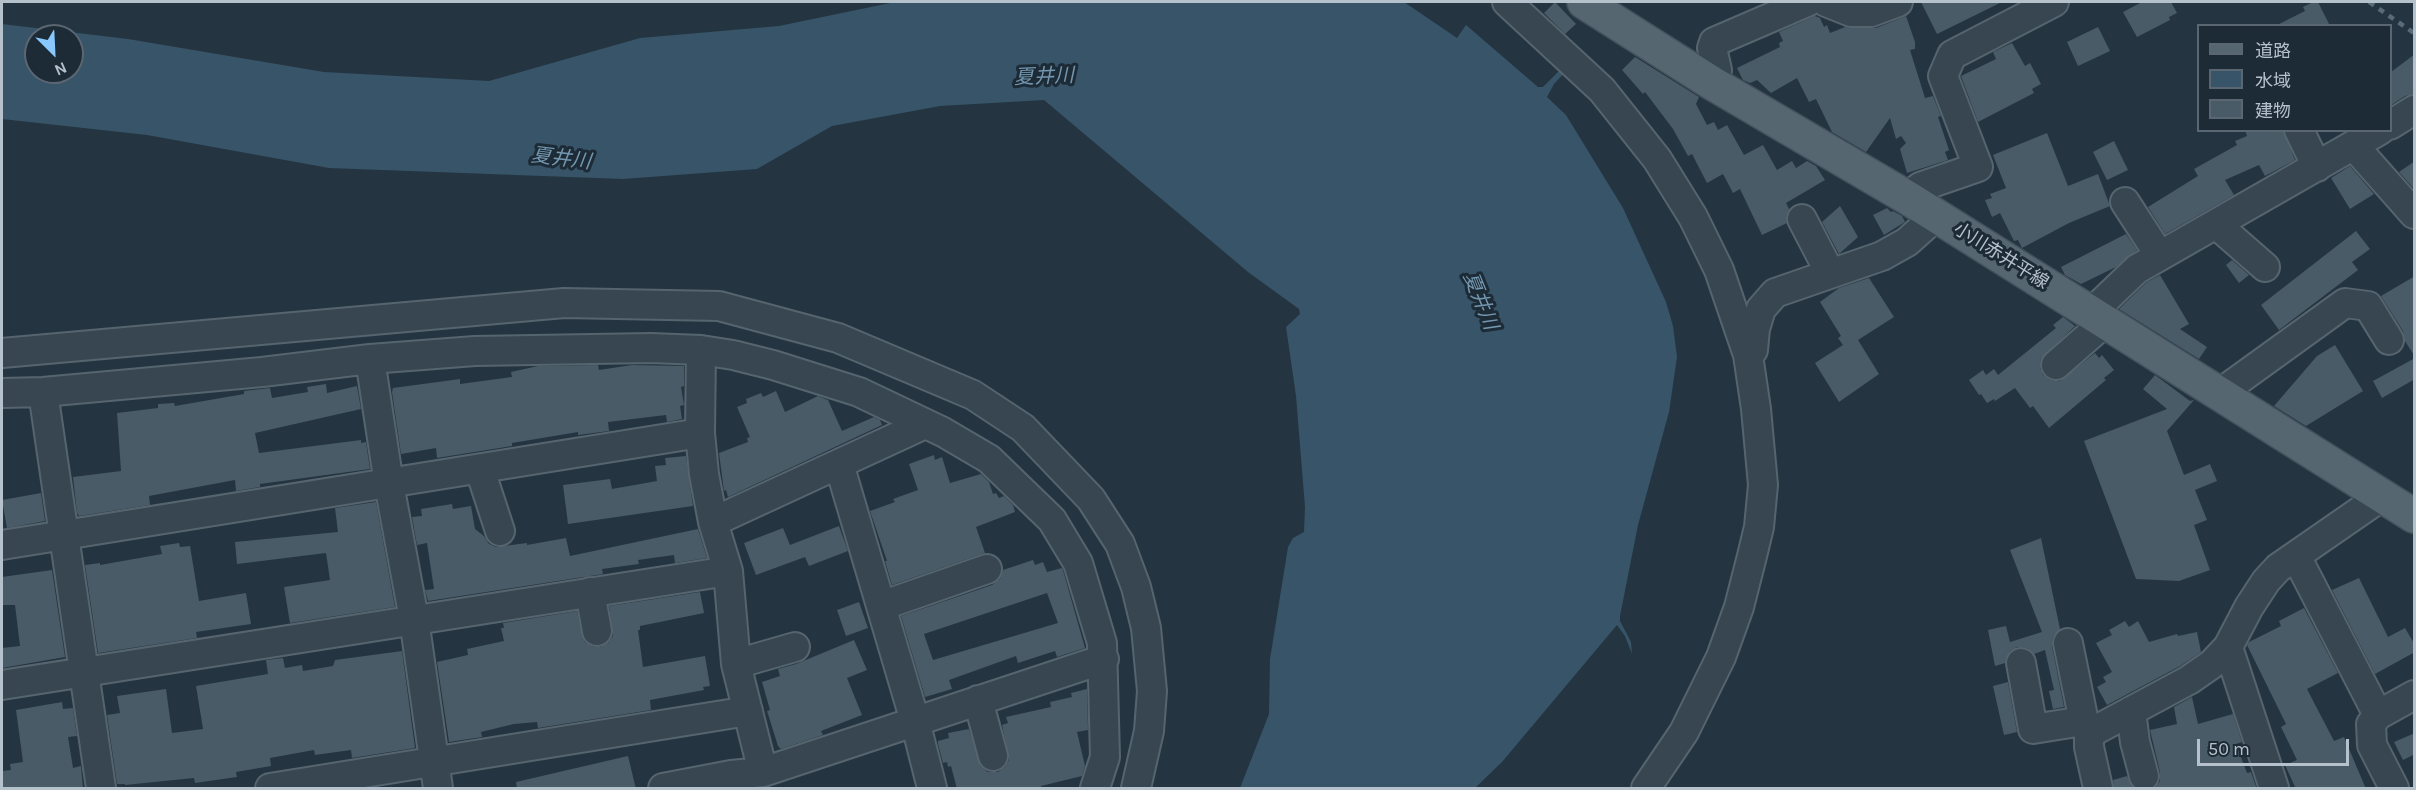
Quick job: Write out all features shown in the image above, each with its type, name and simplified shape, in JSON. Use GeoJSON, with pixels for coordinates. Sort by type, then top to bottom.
{"type":"FeatureCollection","features":[{"type":"Feature","properties":{"kind":"main road","name":"小川赤井平線"},"geometry":{"type":"LineString","coordinates":[[1584,2],[1712,83],[1908,198],[2415,516]]}},
{"type":"Feature","properties":{"kind":"street"},"geometry":{"type":"LineString","coordinates":[[1507,2],[1602,90],[1657,159],[1693,217],[1719,270],[1748,355],[1763,485],[1759,527],[1739,608],[1722,657],[1684,732],[1646,789]]}},
{"type":"Feature","properties":{"kind":"street"},"geometry":{"type":"LineString","coordinates":[[1712,83],[1718,70],[1712,48],[1714,42],[1807,2]]}},
{"type":"Feature","properties":{"kind":"street"},"geometry":{"type":"LineString","coordinates":[[1826,2],[1851,12],[1871,12],[1899,2]]}},
{"type":"Feature","properties":{"kind":"street"},"geometry":{"type":"LineString","coordinates":[[1908,198],[1920,187],[1978,167],[1943,76],[1952,55],[2054,2]]}},
{"type":"Feature","properties":{"kind":"street"},"geometry":{"type":"LineString","coordinates":[[2392,123],[2415,110]]}},
{"type":"Feature","properties":{"kind":"street"},"geometry":{"type":"LineString","coordinates":[[2302,132],[2415,214]]}},
{"type":"Feature","properties":{"kind":"street"},"geometry":{"type":"LineString","coordinates":[[2321,132],[2335,157]]}},
{"type":"Feature","properties":{"kind":"street"},"geometry":{"type":"LineString","coordinates":[[2056,365],[2098,318],[2127,277],[2377,132]]}},
{"type":"Feature","properties":{"kind":"street"},"geometry":{"type":"LineString","coordinates":[[2125,202],[2160,256]]}},
{"type":"Feature","properties":{"kind":"street"},"geometry":{"type":"LineString","coordinates":[[1748,355],[1753,350],[1755,329],[1761,309],[1769,297],[1787,287],[1882,256],[1920,232],[1936,216]]}},
{"type":"Feature","properties":{"kind":"street"},"geometry":{"type":"LineString","coordinates":[[1802,219],[1830,273]]}},
{"type":"Feature","properties":{"kind":"street"},"geometry":{"type":"LineString","coordinates":[[2217,225],[2265,267]]}},
{"type":"Feature","properties":{"kind":"street"},"geometry":{"type":"LineString","coordinates":[[2,354],[564,303],[719,306],[837,338],[973,395],[1023,428],[1091,499],[1120,544],[1136,587],[1146,628],[1152,691],[1149,731],[1136,789]]}},
{"type":"Feature","properties":{"kind":"street"},"geometry":{"type":"LineString","coordinates":[[2219,394],[2345,303],[2368,306],[2389,340]]}},
{"type":"Feature","properties":{"kind":"street"},"geometry":{"type":"LineString","coordinates":[[700,350],[700,433],[704,474],[713,522],[728,571],[736,664],[763,772]]}},
{"type":"Feature","properties":{"kind":"street"},"geometry":{"type":"LineString","coordinates":[[2,393],[43,392],[262,372],[370,359],[475,351],[700,350],[773,365],[859,392],[943,432],[989,459],[1052,519],[1078,563],[1102,643],[1105,757],[1095,789]]}},
{"type":"Feature","properties":{"kind":"street"},"geometry":{"type":"LineString","coordinates":[[370,359],[389,484],[414,619],[436,775]]}},
{"type":"Feature","properties":{"kind":"street"},"geometry":{"type":"LineString","coordinates":[[43,392],[101,789]]}},
{"type":"Feature","properties":{"kind":"street"},"geometry":{"type":"LineString","coordinates":[[713,522],[925,424]]}},
{"type":"Feature","properties":{"kind":"street"},"geometry":{"type":"LineString","coordinates":[[2,545],[700,433]]}},
{"type":"Feature","properties":{"kind":"street"},"geometry":{"type":"LineString","coordinates":[[839,464],[915,720],[932,789]]}},
{"type":"Feature","properties":{"kind":"street"},"geometry":{"type":"LineString","coordinates":[[482,469],[483,479],[500,531]]}},
{"type":"Feature","properties":{"kind":"street"},"geometry":{"type":"LineString","coordinates":[[2021,663],[2033,729],[2089,726],[2131,711],[2189,680],[2212,664],[2228,647],[2249,607],[2266,581],[2278,568],[2382,496]]}},
{"type":"Feature","properties":{"kind":"street"},"geometry":{"type":"LineString","coordinates":[[2296,556],[2378,715]]}},
{"type":"Feature","properties":{"kind":"street"},"geometry":{"type":"LineString","coordinates":[[881,606],[987,570]]}},
{"type":"Feature","properties":{"kind":"street"},"geometry":{"type":"LineString","coordinates":[[2,685],[728,571]]}},
{"type":"Feature","properties":{"kind":"street"},"geometry":{"type":"LineString","coordinates":[[590,592],[597,631]]}},
{"type":"Feature","properties":{"kind":"street"},"geometry":{"type":"LineString","coordinates":[[2068,643],[2089,726],[2089,747],[2098,789]]}},
{"type":"Feature","properties":{"kind":"street"},"geometry":{"type":"LineString","coordinates":[[736,664],[795,647]]}},
{"type":"Feature","properties":{"kind":"street"},"geometry":{"type":"LineString","coordinates":[[2228,647],[2274,789]]}},
{"type":"Feature","properties":{"kind":"street"},"geometry":{"type":"LineString","coordinates":[[663,789],[733,782],[1104,659]]}},
{"type":"Feature","properties":{"kind":"street"},"geometry":{"type":"LineString","coordinates":[[2394,789],[2372,744],[2371,724],[2378,715],[2415,695]]}},
{"type":"Feature","properties":{"kind":"street"},"geometry":{"type":"LineString","coordinates":[[978,700],[993,756]]}},
{"type":"Feature","properties":{"kind":"street"},"geometry":{"type":"LineString","coordinates":[[270,789],[436,775],[748,711]]}},
{"type":"Feature","properties":{"kind":"street"},"geometry":{"type":"LineString","coordinates":[[2131,711],[2135,742],[2144,776]]}},
{"type":"Feature","properties":{"kind":"water","name":"夏井川"},"geometry":{"type":"Polygon","coordinates":[[[895,2],[1404,2],[1457,38],[1466,25],[1538,87],[1543,87],[1564,66],[1567,70],[1554,84],[1547,97],[1566,115],[1623,208],[1666,302],[1673,326],[1677,357],[1669,412],[1638,525],[1620,616],[1620,621],[1631,642],[1632,654],[1625,636],[1617,625],[1502,762],[1475,788],[1240,788],[1269,714],[1270,659],[1288,547],[1293,538],[1304,532],[1305,507],[1296,396],[1286,327],[1300,314],[1299,309],[1248,272],[1044,100],[940,106],[832,126],[757,169],[623,179],[329,168],[147,135],[2,119],[2,24],[24,27],[24,84],[84,84],[84,34],[324,72],[489,81],[640,38],[779,26],[895,2]]]}},
{"type":"Feature","properties":{"kind":"building"},"geometry":{"type":"Polygon","coordinates":[[[1555,2],[1576,24],[1565,34],[1544,13],[1555,2]]]}},
{"type":"Feature","properties":{"kind":"building"},"geometry":{"type":"Polygon","coordinates":[[[1921,2],[2002,2],[1937,34],[1921,2]]]}},
{"type":"Feature","properties":{"kind":"building"},"geometry":{"type":"Polygon","coordinates":[[[2142,2],[2171,2],[2177,13],[2169,17],[2170,20],[2137,37],[2123,12],[2142,2]]]}},
{"type":"Feature","properties":{"kind":"building"},"geometry":{"type":"Polygon","coordinates":[[[2318,2],[2329,24],[2279,24],[2305,11],[2303,7],[2318,2]]]}},
{"type":"Feature","properties":{"kind":"building"},"geometry":{"type":"Polygon","coordinates":[[[1815,16],[1820,18],[1824,27],[1827,25],[1830,33],[1845,27],[1876,28],[1906,16],[1915,42],[1915,49],[1910,50],[1925,98],[1933,96],[1941,116],[1938,117],[1949,150],[1945,152],[1948,160],[1907,173],[1900,149],[1906,143],[1901,136],[1896,139],[1890,118],[1866,152],[1832,132],[1816,99],[1809,102],[1797,78],[1771,93],[1757,80],[1750,83],[1743,80],[1737,68],[1780,47],[1779,43],[1783,41],[1779,32],[1815,16]]]}},
{"type":"Feature","properties":{"kind":"building"},"geometry":{"type":"Polygon","coordinates":[[[2098,27],[2110,51],[2078,66],[2067,42],[2098,27]]]}},
{"type":"Feature","properties":{"kind":"building"},"geometry":{"type":"Polygon","coordinates":[[[2012,43],[2025,66],[2030,63],[2041,84],[2032,89],[2034,93],[1978,122],[1961,76],[1996,59],[1993,52],[2012,43]]]}},
{"type":"Feature","properties":{"kind":"building"},"geometry":{"type":"Polygon","coordinates":[[[2415,54],[2415,94],[2405,96],[2392,104],[2392,71],[2415,54]]]}},
{"type":"Feature","properties":{"kind":"building"},"geometry":{"type":"Polygon","coordinates":[[[1635,57],[1699,97],[1696,104],[1707,125],[1714,122],[1718,130],[1727,125],[1744,155],[1763,145],[1777,170],[1792,161],[1796,168],[1807,161],[1816,166],[1825,180],[1786,203],[1789,209],[1787,223],[1762,235],[1740,189],[1733,193],[1723,174],[1707,183],[1692,154],[1688,156],[1673,129],[1645,92],[1643,94],[1622,70],[1635,57]]]}},
{"type":"Feature","properties":{"kind":"building"},"geometry":{"type":"Polygon","coordinates":[[[2246,132],[2284,132],[2295,160],[2265,176],[2259,165],[2225,180],[2234,195],[2165,234],[2148,207],[2198,176],[2194,169],[2237,145],[2235,141],[2247,136],[2246,132]]]}},
{"type":"Feature","properties":{"kind":"building"},"geometry":{"type":"Polygon","coordinates":[[[2047,133],[2068,186],[2098,174],[2110,206],[2069,223],[2022,248],[2018,240],[2014,241],[2000,213],[1992,217],[1985,200],[1992,198],[1990,194],[2006,188],[1993,155],[2047,133]]]}},
{"type":"Feature","properties":{"kind":"building"},"geometry":{"type":"Polygon","coordinates":[[[2114,141],[2128,170],[2107,180],[2093,152],[2114,141]]]}},
{"type":"Feature","properties":{"kind":"building"},"geometry":{"type":"Polygon","coordinates":[[[2415,161],[2415,190],[2399,172],[2415,161]]]}},
{"type":"Feature","properties":{"kind":"building"},"geometry":{"type":"Polygon","coordinates":[[[2350,166],[2374,194],[2350,209],[2331,178],[2350,166]]]}},
{"type":"Feature","properties":{"kind":"building"},"geometry":{"type":"Polygon","coordinates":[[[1840,206],[1858,237],[1839,254],[1822,222],[1840,206]]]}},
{"type":"Feature","properties":{"kind":"building"},"geometry":{"type":"Polygon","coordinates":[[[1887,208],[1902,216],[1905,222],[1884,235],[1873,215],[1887,208]]]}},
{"type":"Feature","properties":{"kind":"building"},"geometry":{"type":"Polygon","coordinates":[[[2356,231],[2370,249],[2352,262],[2358,270],[2279,330],[2261,305],[2356,231]]]}},
{"type":"Feature","properties":{"kind":"building"},"geometry":{"type":"Polygon","coordinates":[[[2126,234],[2137,250],[2116,267],[2081,284],[2065,275],[2061,267],[2126,234]]]}},
{"type":"Feature","properties":{"kind":"building"},"geometry":{"type":"Polygon","coordinates":[[[2232,260],[2249,275],[2239,283],[2226,265],[2232,260]]]}},
{"type":"Feature","properties":{"kind":"building"},"geometry":{"type":"Polygon","coordinates":[[[2160,275],[2189,324],[2180,329],[2207,347],[2199,359],[2119,309],[2147,282],[2160,275]]]}},
{"type":"Feature","properties":{"kind":"building"},"geometry":{"type":"Polygon","coordinates":[[[2415,276],[2415,357],[2405,341],[2403,331],[2381,296],[2415,276]]]}},
{"type":"Feature","properties":{"kind":"building"},"geometry":{"type":"Polygon","coordinates":[[[1869,278],[1894,317],[1858,340],[1879,374],[1839,402],[1815,363],[1843,345],[1838,338],[1841,336],[1820,302],[1839,288],[1869,278]]]}},
{"type":"Feature","properties":{"kind":"building"},"geometry":{"type":"Polygon","coordinates":[[[2063,317],[2075,326],[2041,359],[2040,368],[2043,375],[2050,380],[2060,381],[2095,353],[2099,358],[2102,355],[2114,370],[2104,378],[2106,380],[2049,428],[2033,406],[2030,408],[2015,388],[1995,401],[1994,399],[1987,403],[1969,380],[1983,370],[1986,375],[1994,369],[1998,375],[2056,328],[2053,325],[2063,317]]]}},
{"type":"Feature","properties":{"kind":"building"},"geometry":{"type":"Polygon","coordinates":[[[2335,345],[2363,391],[2306,426],[2274,406],[2317,356],[2335,345]]]}},
{"type":"Feature","properties":{"kind":"building"},"geometry":{"type":"Polygon","coordinates":[[[2415,358],[2415,379],[2382,398],[2373,381],[2415,358]]]}},
{"type":"Feature","properties":{"kind":"building"},"geometry":{"type":"Polygon","coordinates":[[[598,365],[599,370],[632,365],[684,366],[684,386],[681,387],[684,405],[680,406],[682,419],[667,422],[666,415],[608,422],[609,431],[578,435],[578,432],[437,458],[436,448],[401,454],[393,388],[460,379],[460,384],[512,377],[511,372],[538,366],[598,365]]]}},
{"type":"Feature","properties":{"kind":"building"},"geometry":{"type":"Polygon","coordinates":[[[2155,375],[2190,401],[2194,400],[2167,431],[2184,475],[2210,464],[2217,481],[2195,490],[2207,520],[2194,525],[2210,570],[2179,581],[2136,579],[2084,441],[2167,409],[2143,389],[2155,375]]]}},
{"type":"Feature","properties":{"kind":"building"},"geometry":{"type":"Polygon","coordinates":[[[326,384],[327,393],[357,386],[361,409],[255,433],[259,453],[361,440],[361,443],[366,442],[370,469],[260,484],[260,487],[236,491],[235,480],[149,496],[150,505],[79,516],[77,513],[73,477],[121,471],[117,413],[158,408],[158,404],[174,403],[175,406],[244,394],[244,391],[270,388],[272,398],[308,392],[307,387],[326,384]]]}},
{"type":"Feature","properties":{"kind":"building"},"geometry":{"type":"Polygon","coordinates":[[[776,391],[785,412],[818,396],[828,400],[842,431],[874,417],[880,420],[882,425],[728,497],[726,490],[724,491],[719,453],[748,442],[747,438],[750,437],[737,407],[747,403],[746,399],[761,393],[763,397],[776,391]]]}},
{"type":"Feature","properties":{"kind":"building"},"geometry":{"type":"Polygon","coordinates":[[[934,455],[935,460],[942,457],[950,483],[981,474],[989,482],[993,494],[996,493],[999,498],[1004,496],[1013,505],[1015,512],[976,527],[985,553],[892,585],[885,561],[887,561],[870,511],[918,490],[909,464],[934,455]]]}},
{"type":"Feature","properties":{"kind":"building"},"geometry":{"type":"Polygon","coordinates":[[[686,456],[693,506],[568,524],[563,485],[610,479],[612,489],[657,481],[655,466],[666,465],[665,458],[686,456]]]}},
{"type":"Feature","properties":{"kind":"building"},"geometry":{"type":"Polygon","coordinates":[[[41,493],[45,521],[7,528],[2,500],[41,493]]]}},
{"type":"Feature","properties":{"kind":"building"},"geometry":{"type":"Polygon","coordinates":[[[376,502],[395,607],[290,623],[284,587],[330,580],[326,553],[237,564],[235,542],[338,532],[335,508],[376,502]]]}},
{"type":"Feature","properties":{"kind":"building"},"geometry":{"type":"Polygon","coordinates":[[[452,504],[453,509],[471,506],[475,529],[484,536],[489,544],[496,547],[527,543],[527,545],[566,538],[570,556],[698,529],[707,558],[675,563],[674,555],[638,560],[639,564],[602,569],[603,574],[428,601],[425,590],[434,589],[427,543],[417,545],[412,517],[422,516],[421,509],[452,504]]]}},
{"type":"Feature","properties":{"kind":"building"},"geometry":{"type":"Polygon","coordinates":[[[839,526],[848,551],[809,566],[805,557],[756,575],[744,543],[783,528],[790,545],[839,526]]]}},
{"type":"Feature","properties":{"kind":"building"},"geometry":{"type":"Polygon","coordinates":[[[2041,538],[2060,629],[2053,637],[2052,646],[2064,707],[2053,709],[2049,691],[2054,690],[2045,650],[2034,654],[2027,648],[2017,647],[2010,651],[2005,663],[1995,666],[1988,630],[2006,626],[2010,642],[2042,632],[2010,550],[2041,538]]]}},
{"type":"Feature","properties":{"kind":"building"},"geometry":{"type":"Polygon","coordinates":[[[179,543],[180,547],[190,546],[199,601],[246,593],[251,624],[196,632],[197,638],[98,653],[85,565],[100,563],[100,565],[162,554],[160,546],[179,543]]]}},
{"type":"Feature","properties":{"kind":"building"},"geometry":{"type":"Polygon","coordinates":[[[1033,560],[1035,565],[1043,562],[1047,572],[1062,568],[1085,648],[1057,657],[1055,651],[1018,663],[1016,656],[949,680],[952,689],[925,697],[901,616],[992,585],[1000,579],[1003,570],[1033,560]],[[1047,593],[924,634],[933,660],[1058,623],[1047,593]]]}},
{"type":"Feature","properties":{"kind":"building"},"geometry":{"type":"Polygon","coordinates":[[[52,570],[65,657],[2,668],[2,648],[20,646],[15,605],[2,605],[2,577],[52,570]]]}},
{"type":"Feature","properties":{"kind":"building"},"geometry":{"type":"Polygon","coordinates":[[[2359,578],[2388,637],[2405,628],[2415,645],[2415,652],[2375,674],[2332,590],[2359,578]]]}},
{"type":"Feature","properties":{"kind":"building"},"geometry":{"type":"Polygon","coordinates":[[[700,592],[704,613],[640,626],[638,630],[643,667],[705,656],[710,686],[703,687],[704,690],[650,700],[651,710],[538,728],[537,722],[514,724],[481,732],[482,737],[449,742],[437,662],[468,655],[467,649],[504,641],[501,628],[504,628],[503,623],[577,611],[584,641],[591,646],[600,647],[608,643],[613,636],[609,606],[700,592]]]}},
{"type":"Feature","properties":{"kind":"building"},"geometry":{"type":"Polygon","coordinates":[[[859,602],[868,628],[846,636],[837,610],[859,602]]]}},
{"type":"Feature","properties":{"kind":"building"},"geometry":{"type":"Polygon","coordinates":[[[2304,608],[2338,673],[2307,689],[2334,741],[2344,737],[2366,789],[2296,789],[2285,765],[2297,760],[2281,727],[2286,724],[2247,645],[2281,626],[2279,621],[2304,608]]]}},
{"type":"Feature","properties":{"kind":"building"},"geometry":{"type":"Polygon","coordinates":[[[2125,621],[2129,627],[2138,621],[2149,642],[2177,634],[2178,636],[2197,632],[2201,652],[2180,666],[2107,705],[2097,687],[2106,682],[2103,677],[2112,672],[2096,643],[2112,635],[2109,630],[2125,621]]]}},
{"type":"Feature","properties":{"kind":"building"},"geometry":{"type":"Polygon","coordinates":[[[854,640],[867,670],[847,678],[862,715],[821,731],[823,735],[781,749],[767,711],[770,710],[762,682],[780,676],[778,669],[854,640]]]}},
{"type":"Feature","properties":{"kind":"building"},"geometry":{"type":"Polygon","coordinates":[[[402,651],[415,748],[352,758],[351,750],[315,755],[314,750],[270,758],[271,766],[236,772],[237,777],[195,783],[194,778],[117,784],[107,715],[120,713],[117,696],[166,689],[172,733],[203,729],[196,686],[268,674],[266,660],[283,658],[285,668],[302,665],[303,671],[333,666],[335,660],[402,651]]]}},
{"type":"Feature","properties":{"kind":"building"},"geometry":{"type":"Polygon","coordinates":[[[2008,682],[2017,732],[2004,735],[1993,686],[2008,682]]]}},
{"type":"Feature","properties":{"kind":"building"},"geometry":{"type":"Polygon","coordinates":[[[1087,689],[1088,730],[1077,732],[1085,766],[1082,776],[1041,786],[1041,789],[957,789],[951,766],[948,767],[947,762],[943,763],[938,744],[938,741],[949,738],[948,733],[969,729],[981,767],[988,772],[998,772],[1009,760],[1002,725],[1008,723],[1006,717],[1051,707],[1050,702],[1072,697],[1071,693],[1087,689]]]}},
{"type":"Feature","properties":{"kind":"building"},"geometry":{"type":"Polygon","coordinates":[[[2192,697],[2198,724],[2233,714],[2242,742],[2236,744],[2247,773],[2251,772],[2257,789],[2154,789],[2160,781],[2160,772],[2150,730],[2177,724],[2174,707],[2192,697]]]}},
{"type":"Feature","properties":{"kind":"building"},"geometry":{"type":"Polygon","coordinates":[[[62,702],[63,709],[73,708],[77,736],[68,737],[73,768],[81,766],[83,789],[2,789],[2,771],[11,770],[10,764],[23,762],[16,710],[62,702]]]}},
{"type":"Feature","properties":{"kind":"building"},"geometry":{"type":"Polygon","coordinates":[[[2415,733],[2415,754],[2403,760],[2394,742],[2415,733]]]}},
{"type":"Feature","properties":{"kind":"building"},"geometry":{"type":"Polygon","coordinates":[[[628,756],[636,789],[517,789],[516,782],[628,756]]]}},
{"type":"Feature","properties":{"kind":"building"},"geometry":{"type":"Polygon","coordinates":[[[2127,776],[2134,789],[2114,789],[2113,780],[2127,776]]]}},
{"type":"Feature","properties":{"kind":"railway"},"geometry":{"type":"LineString","coordinates":[[2369,2],[2414,33]]}}]}
